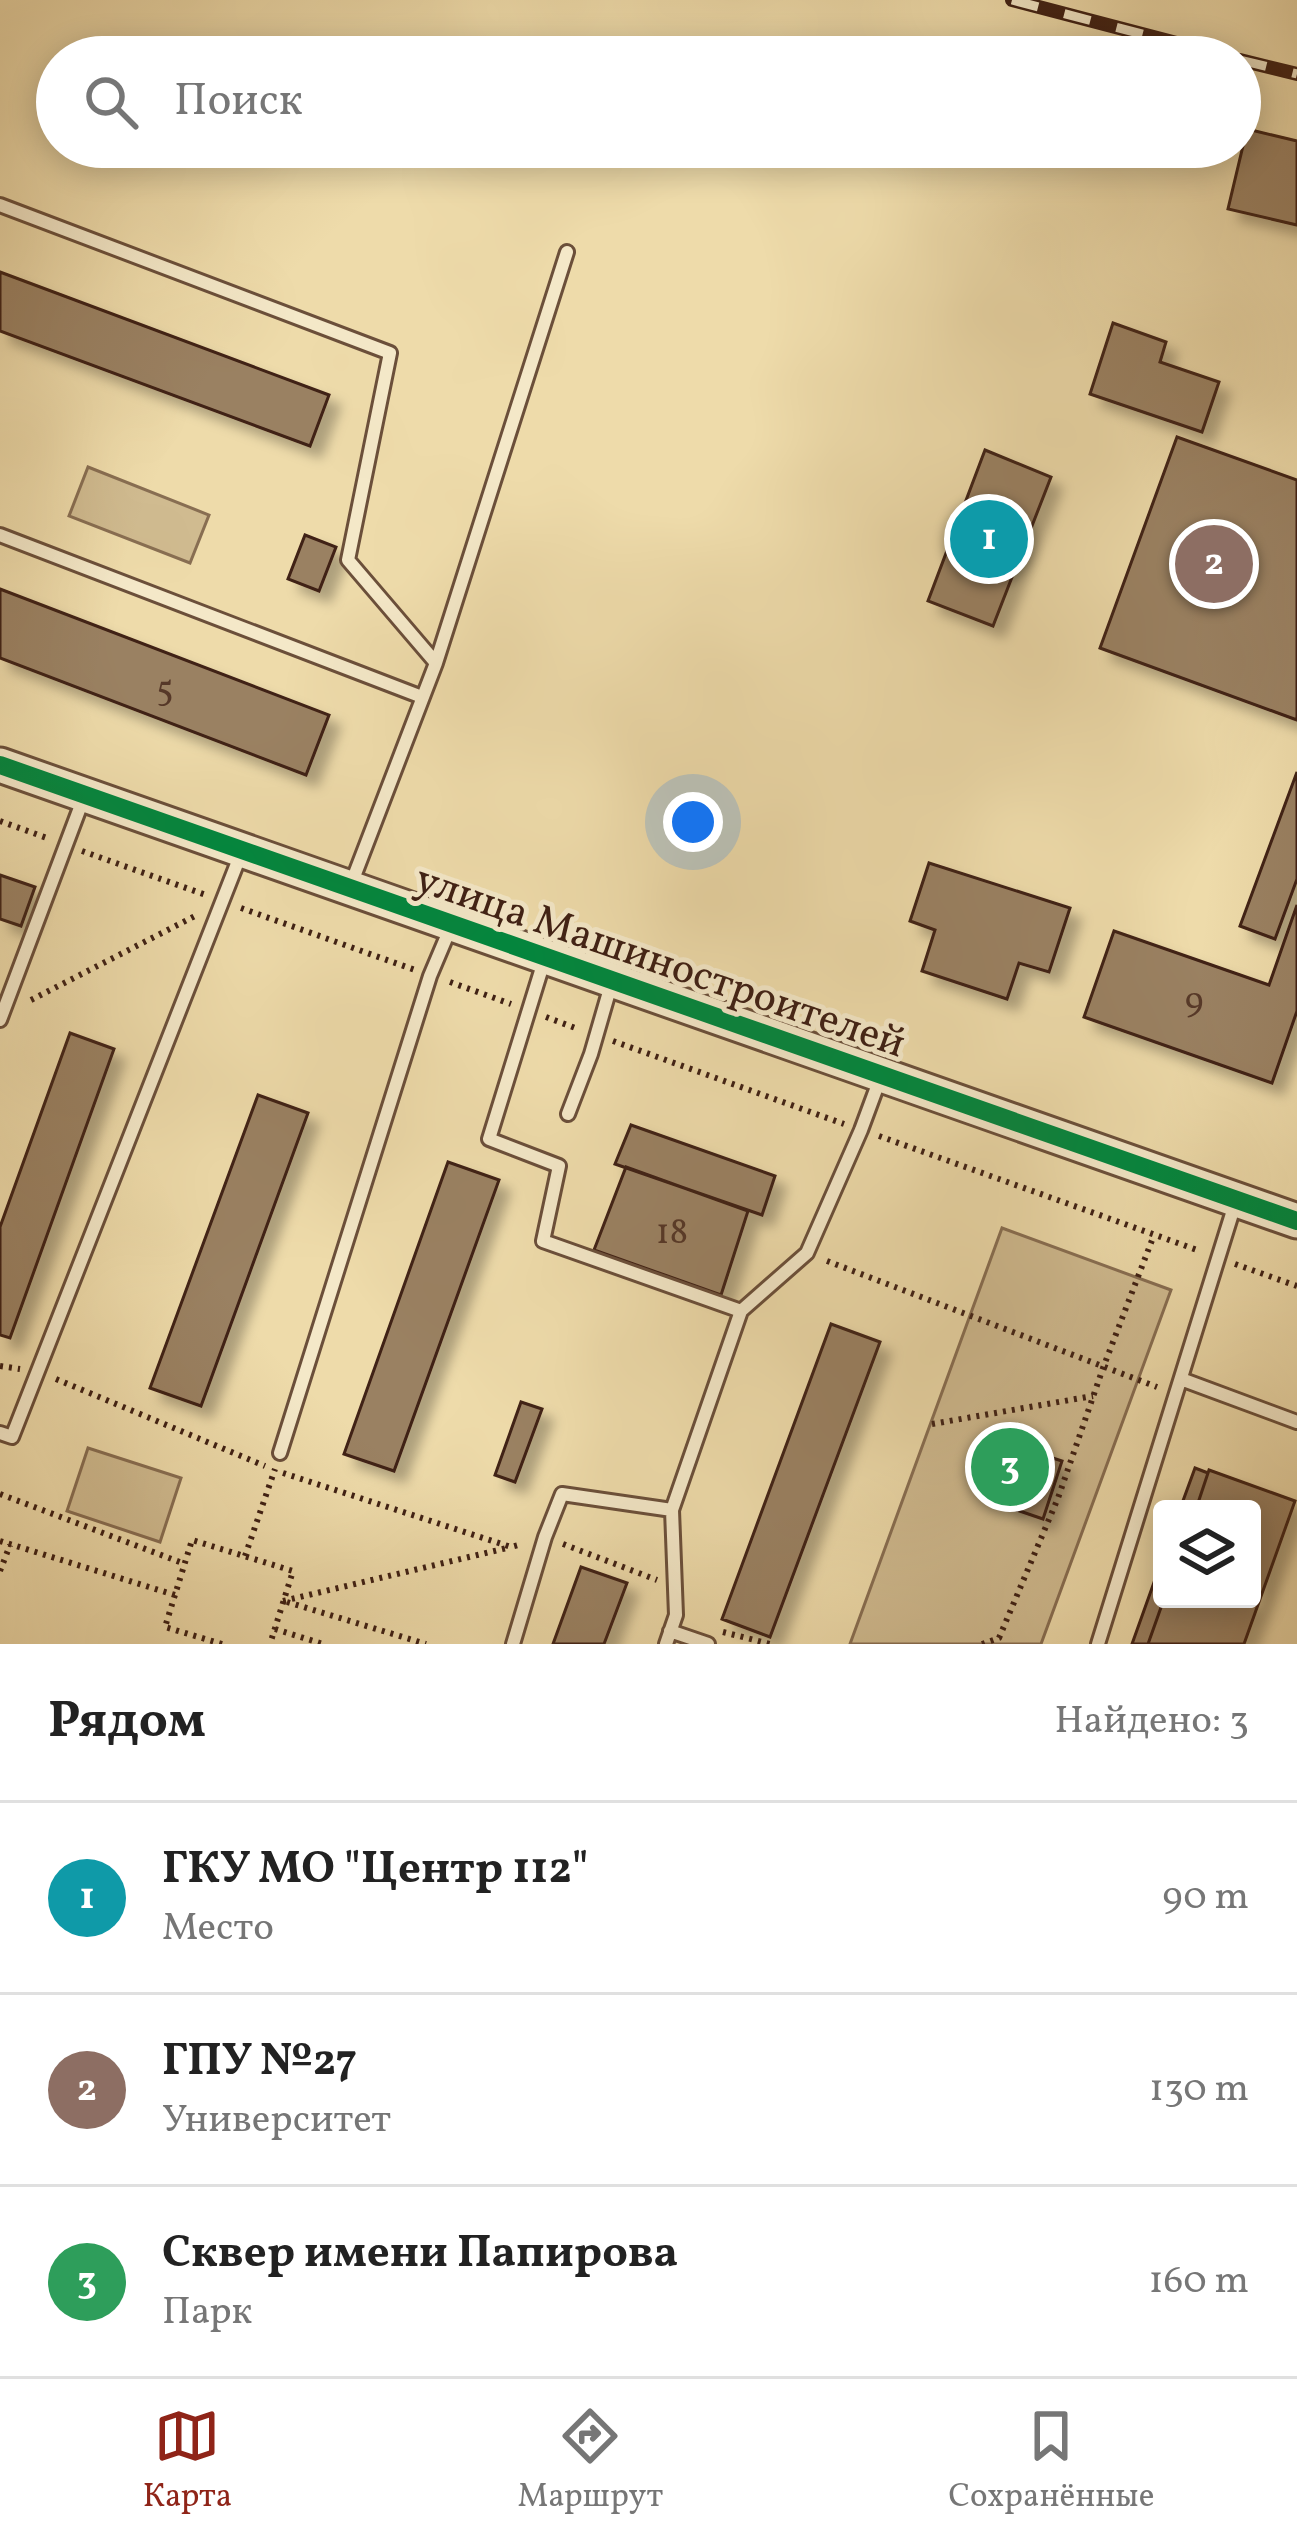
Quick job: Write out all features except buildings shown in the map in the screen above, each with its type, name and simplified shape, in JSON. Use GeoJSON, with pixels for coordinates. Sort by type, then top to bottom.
{"type":"FeatureCollection","features":[{"type":"Feature","properties":{"kind":"street","name":"улица Машиностроителей"},"geometry":{"type":"LineString","coordinates":[[0,765],[1297,1221]]}},
{"type":"Feature","properties":{"kind":"lane"},"geometry":{"type":"LineString","coordinates":[[0,205],[390,353],[348,560],[436,663]]}},
{"type":"Feature","properties":{"kind":"lane"},"geometry":{"type":"LineString","coordinates":[[349,888],[436,663],[567,252]]}},
{"type":"Feature","properties":{"kind":"lane"},"geometry":{"type":"LineString","coordinates":[[0,535],[422,697]]}},
{"type":"Feature","properties":{"kind":"lane"},"geometry":{"type":"LineString","coordinates":[[1,1018],[85,795]]}},
{"type":"Feature","properties":{"kind":"lane"},"geometry":{"type":"LineString","coordinates":[[0,1432],[12,1437],[243,850]]}},
{"type":"Feature","properties":{"kind":"lane"},"geometry":{"type":"LineString","coordinates":[[280,1453],[430,976],[452,924]]}},
{"type":"Feature","properties":{"kind":"lane"},"geometry":{"type":"LineString","coordinates":[[545,956],[490,1138],[559,1166],[543,1241],[741,1311]]}},
{"type":"Feature","properties":{"kind":"lane"},"geometry":{"type":"LineString","coordinates":[[568,1114],[612,980]]}},
{"type":"Feature","properties":{"kind":"lane"},"geometry":{"type":"LineString","coordinates":[[708,1644],[668,1637],[676,1615],[672,1510],[741,1311],[807,1253],[881,1075]]}},
{"type":"Feature","properties":{"kind":"lane"},"geometry":{"type":"LineString","coordinates":[[1098,1644],[1237,1199]]}},
{"type":"Feature","properties":{"kind":"lane"},"geometry":{"type":"LineString","coordinates":[[1181,1379],[1297,1422]]}},
{"type":"Feature","properties":{"kind":"lane"},"geometry":{"type":"LineString","coordinates":[[513,1644],[562,1495],[672,1510]]}},
{"type":"Feature","properties":{"kind":"path"},"geometry":{"type":"LineString","coordinates":[[0,821],[1297,1286]]}},
{"type":"Feature","properties":{"kind":"path"},"geometry":{"type":"LineString","coordinates":[[1,1018],[223,901]]}},
{"type":"Feature","properties":{"kind":"path"},"geometry":{"type":"LineString","coordinates":[[982,1644],[999,1638],[1058,1498],[1154,1235]]}},
{"type":"Feature","properties":{"kind":"path"},"geometry":{"type":"LineString","coordinates":[[807,1253],[1176,1394]]}},
{"type":"Feature","properties":{"kind":"path"},"geometry":{"type":"LineString","coordinates":[[0,1366],[38,1372],[275,1470],[511,1547]]}},
{"type":"Feature","properties":{"kind":"path"},"geometry":{"type":"LineString","coordinates":[[932,1424],[1094,1396]]}},
{"type":"Feature","properties":{"kind":"path"},"geometry":{"type":"LineString","coordinates":[[245,1556],[280,1453]]}},
{"type":"Feature","properties":{"kind":"path"},"geometry":{"type":"LineString","coordinates":[[0,1494],[185,1564]]}},
{"type":"Feature","properties":{"kind":"path"},"geometry":{"type":"LineString","coordinates":[[283,1601],[545,1537],[659,1581],[676,1615],[770,1644]]}},
{"type":"Feature","properties":{"kind":"path"},"geometry":{"type":"LineString","coordinates":[[217,1643],[166,1627],[193,1540],[292,1571],[270,1644]]}},
{"type":"Feature","properties":{"kind":"path"},"geometry":{"type":"LineString","coordinates":[[0,1541],[176,1594]]}},
{"type":"Feature","properties":{"kind":"path"},"geometry":{"type":"LineString","coordinates":[[0,1570],[10,1545]]}},
{"type":"Feature","properties":{"kind":"path"},"geometry":{"type":"LineString","coordinates":[[283,1601],[427,1644]]}},
{"type":"Feature","properties":{"kind":"path"},"geometry":{"type":"LineString","coordinates":[[275,1629],[323,1644]]}},
{"type":"Feature","properties":{"kind":"shaded area"},"geometry":{"type":"Polygon","coordinates":[[[88,467],[209,515],[190,563],[69,516],[88,467]]]}},
{"type":"Feature","properties":{"kind":"shaded area"},"geometry":{"type":"Polygon","coordinates":[[[1002,1228],[1171,1290],[1041,1644],[850,1644],[1002,1228]]]}},
{"type":"Feature","properties":{"kind":"shaded area"},"geometry":{"type":"Polygon","coordinates":[[[88,1448],[181,1478],[160,1542],[67,1511],[88,1448]]]}},
{"type":"Feature","properties":{"kind":"railway"},"geometry":{"type":"LineString","coordinates":[[1012,0],[1150,36]]}},
{"type":"Feature","properties":{"kind":"railway"},"geometry":{"type":"LineString","coordinates":[[1261,65],[1297,74]]}},
{"type":"Feature","properties":{"kind":"cycle path"},"geometry":{"type":"LineString","coordinates":[[0,765],[1297,1221]]}},
{"type":"Feature","properties":{"kind":"place","name":"ГКУ МО \"Центр 112\""},"geometry":{"type":"Point","coordinates":[989,539]}},
{"type":"Feature","properties":{"kind":"place","name":"ГПУ №27"},"geometry":{"type":"Point","coordinates":[1214,564]}},
{"type":"Feature","properties":{"kind":"place","name":"Сквер имени Папирова"},"geometry":{"type":"Point","coordinates":[1010,1467]}}]}
